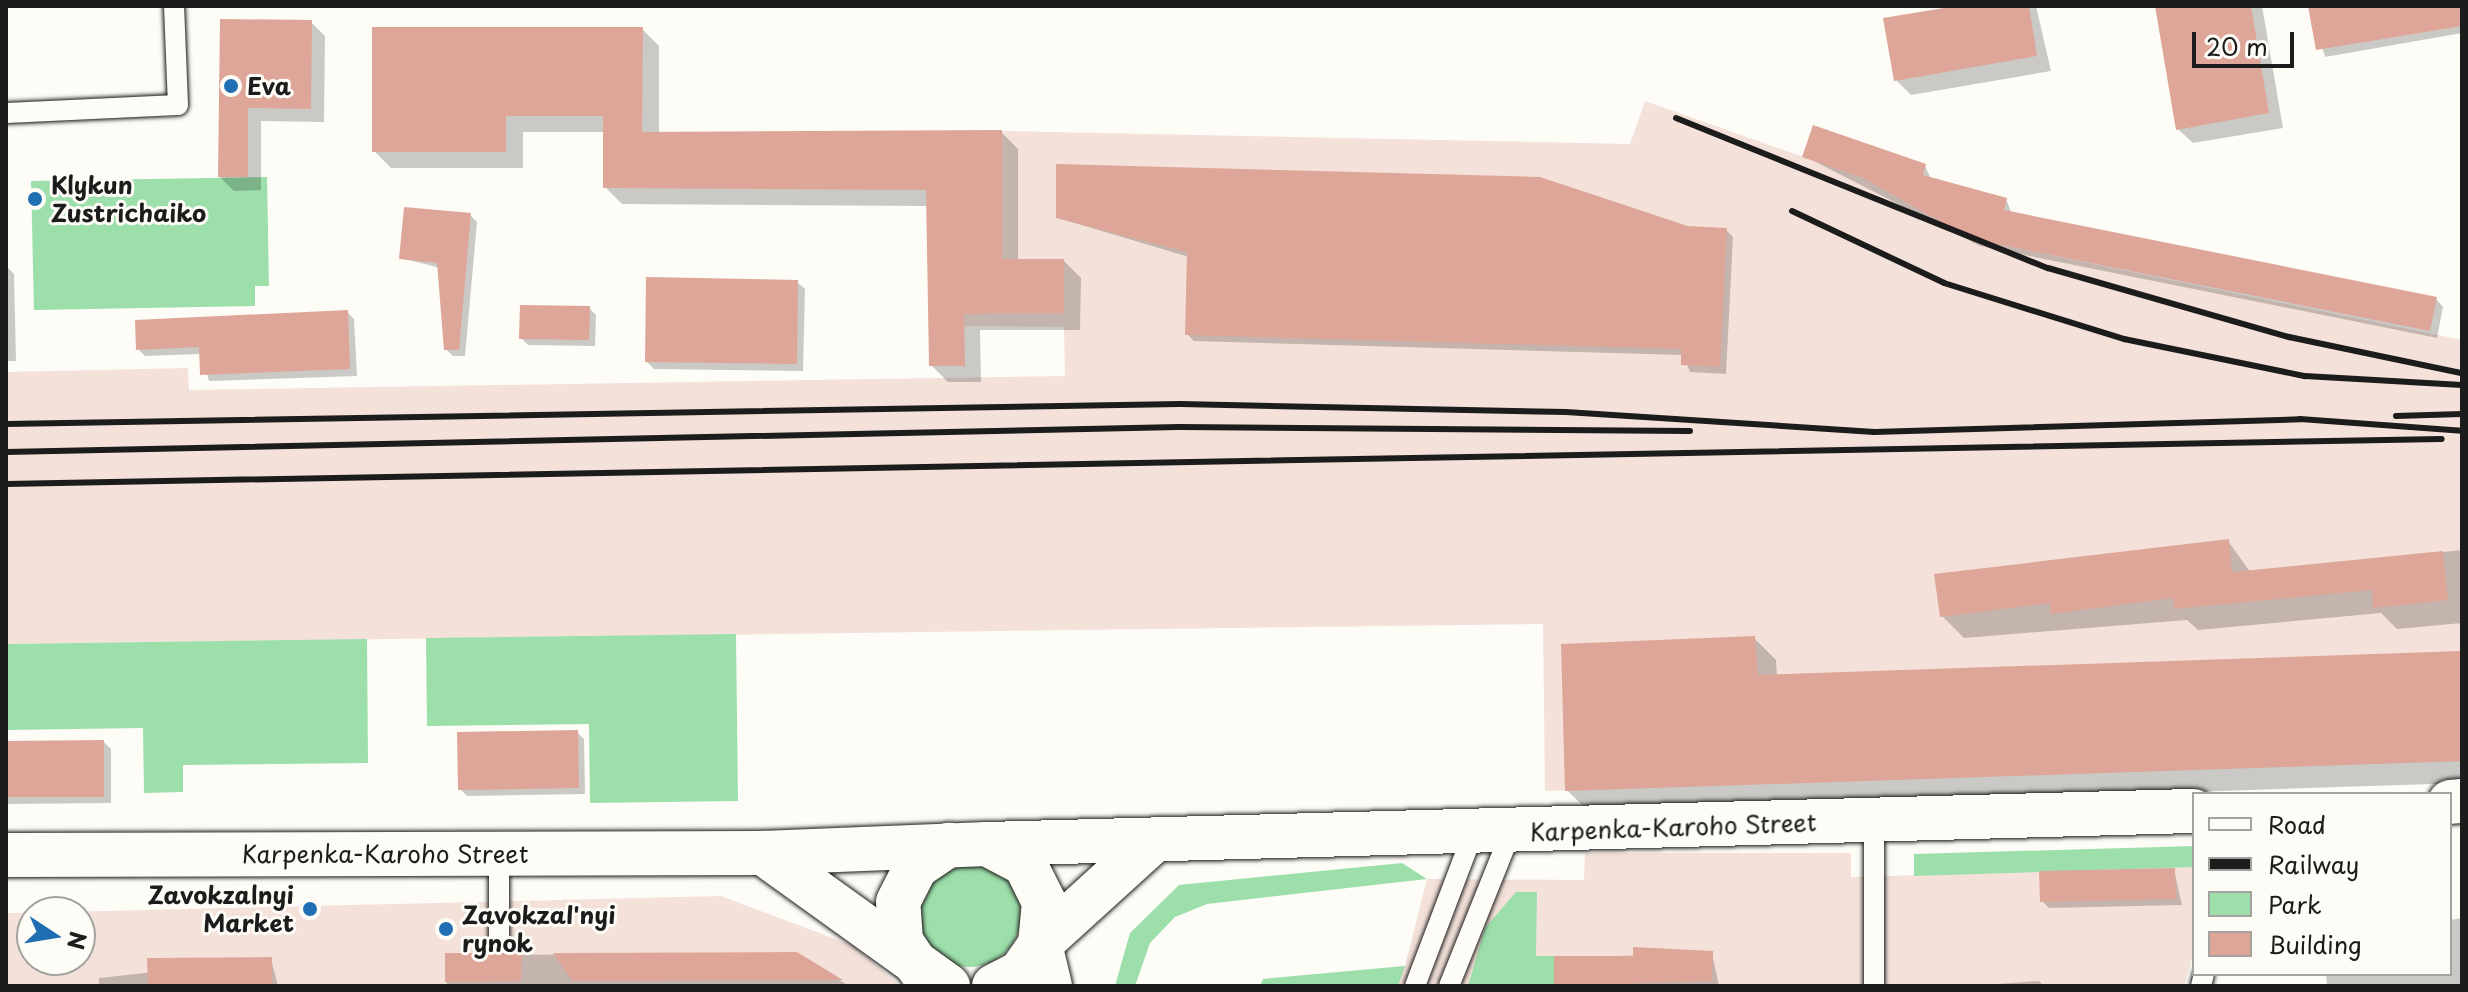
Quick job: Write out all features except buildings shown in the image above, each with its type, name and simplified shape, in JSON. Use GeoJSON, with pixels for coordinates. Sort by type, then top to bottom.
{"type":"FeatureCollection","features":[{"type":"Feature","properties":{"kind":"main road","name":"Karpenka-Karoho Street"},"geometry":{"type":"LineString","coordinates":[[6,855],[763,853],[2192,811]]}},
{"type":"Feature","properties":{"kind":"main road"},"geometry":{"type":"LineString","coordinates":[[994,986],[1020,973],[1040,944],[1152,842]]}},
{"type":"Feature","properties":{"kind":"main road"},"geometry":{"type":"LineString","coordinates":[[935,980],[901,941],[898,902],[916,867],[968,845],[1025,864],[1044,902],[1040,944],[1050,986]]}},
{"type":"Feature","properties":{"kind":"main road"},"geometry":{"type":"LineString","coordinates":[[763,853],[935,980]]}},
{"type":"Feature","properties":{"kind":"lane"},"geometry":{"type":"LineString","coordinates":[[6,113],[178,105],[174,6]]}},
{"type":"Feature","properties":{"kind":"lane"},"geometry":{"type":"LineString","coordinates":[[1874,821],[1874,986]]}},
{"type":"Feature","properties":{"kind":"lane"},"geometry":{"type":"LineString","coordinates":[[1415,986],[1439,923],[1492,833]]}},
{"type":"Feature","properties":{"kind":"lane"},"geometry":{"type":"LineString","coordinates":[[1449,986],[1474,924],[1492,833]]}},
{"type":"Feature","properties":{"kind":"lane"},"geometry":{"type":"LineString","coordinates":[[499,854],[499,939]]}},
{"type":"Feature","properties":{"kind":"lane"},"geometry":{"type":"LineString","coordinates":[[1439,923],[1474,924]]}},
{"type":"Feature","properties":{"kind":"shaded area"},"geometry":{"type":"Polygon","coordinates":[[[1645,101],[1863,178],[1971,239],[2462,340],[2462,761],[1545,791],[1543,624],[6,644],[6,372],[188,368],[189,390],[1065,376],[1064,327],[964,326],[961,130],[1630,144],[1645,101]]]}},
{"type":"Feature","properties":{"kind":"shaded area"},"geometry":{"type":"Polygon","coordinates":[[[1585,853],[1851,853],[1851,877],[2192,867],[2192,959],[2184,986],[1260,986],[1263,979],[1405,966],[1427,879],[1584,880],[1585,853]]]}},
{"type":"Feature","properties":{"kind":"shaded area","name":"Zavokzal'nyi rynok"},"geometry":{"type":"Polygon","coordinates":[[[721,896],[854,946],[900,986],[6,986],[6,913],[16,913],[16,976],[96,976],[96,911],[721,896]]]}},
{"type":"Feature","properties":{"kind":"green space"},"geometry":{"type":"Polygon","coordinates":[[[267,177],[269,286],[255,286],[255,306],[34,310],[31,181],[267,177]]]}},
{"type":"Feature","properties":{"kind":"green space"},"geometry":{"type":"Polygon","coordinates":[[[736,634],[738,801],[590,803],[589,724],[427,726],[426,638],[736,634]]]}},
{"type":"Feature","properties":{"kind":"green space"},"geometry":{"type":"Polygon","coordinates":[[[367,639],[368,763],[183,765],[183,792],[144,793],[143,728],[6,730],[6,644],[367,639]]]}},
{"type":"Feature","properties":{"kind":"green space"},"geometry":{"type":"Polygon","coordinates":[[[2192,846],[2192,867],[1914,876],[1914,854],[2192,846]]]}},
{"type":"Feature","properties":{"kind":"green space"},"geometry":{"type":"Polygon","coordinates":[[[969,863],[989,867],[1006,878],[1017,895],[1021,915],[1017,935],[1006,952],[989,963],[969,967],[949,963],[932,952],[921,935],[917,915],[921,895],[932,878],[949,867],[969,863]]]}},
{"type":"Feature","properties":{"kind":"green space"},"geometry":{"type":"Polygon","coordinates":[[[1402,863],[1427,879],[1207,904],[1175,917],[1150,943],[1135,986],[1115,986],[1130,933],[1179,885],[1402,863]]]}},
{"type":"Feature","properties":{"kind":"green space"},"geometry":{"type":"Polygon","coordinates":[[[1516,892],[1537,892],[1536,956],[1554,956],[1554,986],[1468,986],[1485,928],[1516,892]]]}},
{"type":"Feature","properties":{"kind":"green space"},"geometry":{"type":"Polygon","coordinates":[[[1405,966],[1398,986],[1260,986],[1263,979],[1405,966]]]}},
{"type":"Feature","properties":{"kind":"railway"},"geometry":{"type":"LineString","coordinates":[[1676,118],[2048,268],[2289,337],[2462,373]]}},
{"type":"Feature","properties":{"kind":"railway"},"geometry":{"type":"LineString","coordinates":[[1792,211],[1944,283],[2124,339],[2305,376],[2462,385]]}},
{"type":"Feature","properties":{"kind":"railway"},"geometry":{"type":"LineString","coordinates":[[6,424],[1180,404],[1566,412],[1874,432],[2300,419],[2462,431]]}},
{"type":"Feature","properties":{"kind":"railway"},"geometry":{"type":"LineString","coordinates":[[2396,416],[2462,414]]}},
{"type":"Feature","properties":{"kind":"railway"},"geometry":{"type":"LineString","coordinates":[[6,452],[1179,427],[1690,431]]}},
{"type":"Feature","properties":{"kind":"railway"},"geometry":{"type":"LineString","coordinates":[[6,484],[2442,439]]}},
{"type":"Feature","properties":{"kind":"place","name":"Eva"},"geometry":{"type":"Point","coordinates":[231,86]}},
{"type":"Feature","properties":{"kind":"place","name":"Klykun Zustrichaiko"},"geometry":{"type":"Point","coordinates":[35,199]}},
{"type":"Feature","properties":{"kind":"place","name":"Zavokzalnyi Market"},"geometry":{"type":"Point","coordinates":[310,909]}},
{"type":"Feature","properties":{"kind":"place","name":"Zavokzal'nyi rynok"},"geometry":{"type":"Point","coordinates":[446,929]}}]}
